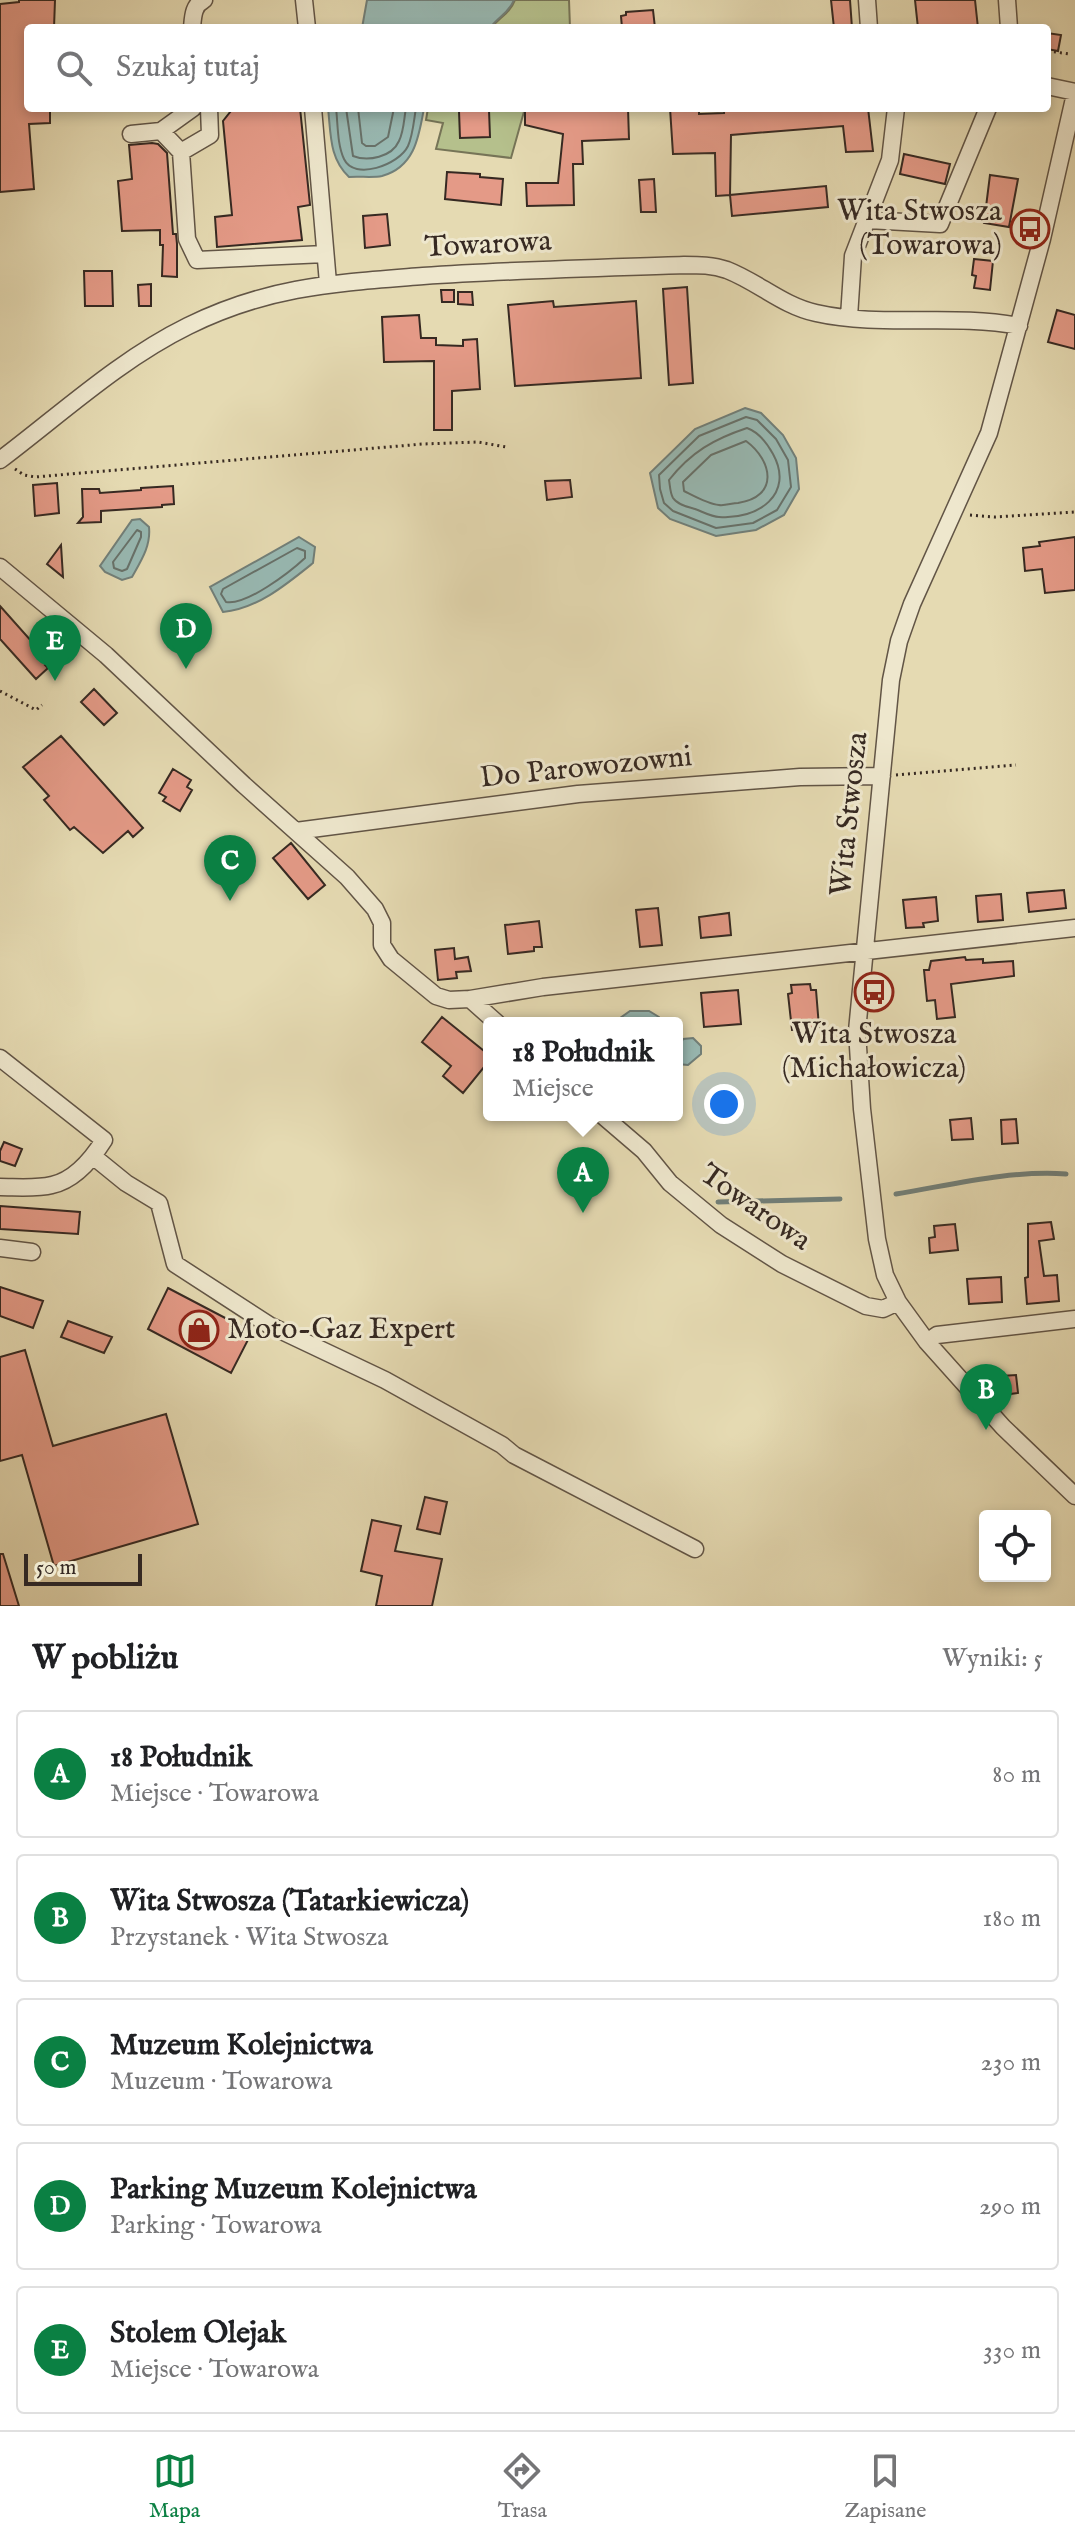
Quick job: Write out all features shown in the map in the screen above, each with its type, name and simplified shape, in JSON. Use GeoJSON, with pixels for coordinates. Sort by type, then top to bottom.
{"type":"FeatureCollection","features":[{"type":"Feature","properties":{"kind":"street"},"geometry":{"type":"LineString","coordinates":[[192,24],[194,12],[204,0]]}},
{"type":"Feature","properties":{"kind":"street"},"geometry":{"type":"LineString","coordinates":[[304,0],[307,24]]}},
{"type":"Feature","properties":{"kind":"street"},"geometry":{"type":"LineString","coordinates":[[867,0],[869,24]]}},
{"type":"Feature","properties":{"kind":"street"},"geometry":{"type":"LineString","coordinates":[[1007,0],[1009,24]]}},
{"type":"Feature","properties":{"kind":"street"},"geometry":{"type":"LineString","coordinates":[[1051,87],[1075,93]]}},
{"type":"Feature","properties":{"kind":"street","name":"Wita Stwosza"},"geometry":{"type":"LineString","coordinates":[[1075,93],[1068,164],[989,433],[912,604],[899,641],[891,680],[857,1031],[862,1109],[877,1239],[885,1275],[898,1302],[927,1342],[1003,1427],[1075,1496]]}},
{"type":"Feature","properties":{"kind":"street"},"geometry":{"type":"LineString","coordinates":[[131,134],[161,131],[187,112]]}},
{"type":"Feature","properties":{"kind":"street"},"geometry":{"type":"LineString","coordinates":[[181,152],[210,135],[209,112]]}},
{"type":"Feature","properties":{"kind":"street"},"geometry":{"type":"LineString","coordinates":[[313,112],[328,283]]}},
{"type":"Feature","properties":{"kind":"street"},"geometry":{"type":"LineString","coordinates":[[849,317],[853,256],[890,160],[896,112]]}},
{"type":"Feature","properties":{"kind":"street"},"geometry":{"type":"LineString","coordinates":[[868,220],[940,224],[986,112]]}},
{"type":"Feature","properties":{"kind":"street"},"geometry":{"type":"LineString","coordinates":[[161,131],[181,152],[187,239],[197,260],[325,254]]}},
{"type":"Feature","properties":{"kind":"street","name":"Towarowa"},"geometry":{"type":"LineString","coordinates":[[2,458],[127,363],[187,326],[250,300],[328,283],[477,273],[710,266],[739,276],[794,306],[814,313],[1019,326]]}},
{"type":"Feature","properties":{"kind":"street"},"geometry":{"type":"LineString","coordinates":[[0,567],[106,655],[347,877],[375,909],[382,923],[382,945],[391,959],[436,996],[449,1000],[470,999],[543,987],[1075,928]]}},
{"type":"Feature","properties":{"kind":"street","name":"Do Parowozowni"},"geometry":{"type":"LineString","coordinates":[[296,831],[578,794],[800,777],[882,776]]}},
{"type":"Feature","properties":{"kind":"street"},"geometry":{"type":"LineString","coordinates":[[470,999],[490,1017]]}},
{"type":"Feature","properties":{"kind":"street"},"geometry":{"type":"LineString","coordinates":[[0,1058],[104,1140],[94,1157],[74,1174],[53,1185],[0,1187]]}},
{"type":"Feature","properties":{"kind":"street","name":"Towarowa"},"geometry":{"type":"LineString","coordinates":[[609,1121],[644,1151],[670,1183],[721,1225],[782,1264],[866,1306],[883,1309],[898,1302]]}},
{"type":"Feature","properties":{"kind":"street"},"geometry":{"type":"LineString","coordinates":[[94,1157],[126,1183],[159,1203],[175,1264],[269,1325],[385,1380],[502,1445],[514,1455],[695,1549]]}},
{"type":"Feature","properties":{"kind":"street"},"geometry":{"type":"LineString","coordinates":[[0,1248],[32,1252]]}},
{"type":"Feature","properties":{"kind":"street"},"geometry":{"type":"LineString","coordinates":[[927,1342],[937,1335],[1075,1319]]}},
{"type":"Feature","properties":{"kind":"path"},"geometry":{"type":"LineString","coordinates":[[1051,51],[1070,54]]}},
{"type":"Feature","properties":{"kind":"path"},"geometry":{"type":"LineString","coordinates":[[2,458],[24,475],[35,477],[423,444],[478,442],[506,447]]}},
{"type":"Feature","properties":{"kind":"path"},"geometry":{"type":"LineString","coordinates":[[955,510],[994,517],[1075,512]]}},
{"type":"Feature","properties":{"kind":"path"},"geometry":{"type":"LineString","coordinates":[[0,691],[36,710],[42,705]]}},
{"type":"Feature","properties":{"kind":"path"},"geometry":{"type":"LineString","coordinates":[[882,776],[1016,765]]}},
{"type":"Feature","properties":{"kind":"green space"},"geometry":{"type":"Polygon","coordinates":[[[515,0],[569,0],[570,24],[495,24],[515,0]]]}},
{"type":"Feature","properties":{"kind":"green space"},"geometry":{"type":"Polygon","coordinates":[[[427,112],[524,112],[511,158],[436,149],[443,123],[426,120],[427,112]]]}},
{"type":"Feature","properties":{"kind":"water"},"geometry":{"type":"Polygon","coordinates":[[[367,0],[514,0],[494,24],[363,24],[367,0]]]}},
{"type":"Feature","properties":{"kind":"water"},"geometry":{"type":"Polygon","coordinates":[[[328,112],[423,112],[414,149],[402,166],[382,176],[349,177],[334,154],[328,112]]]}},
{"type":"Feature","properties":{"kind":"water"},"geometry":{"type":"Polygon","coordinates":[[[745,408],[761,413],[783,435],[796,458],[799,489],[784,515],[756,530],[716,536],[670,519],[658,508],[650,473],[695,429],[745,408]]]}},
{"type":"Feature","properties":{"kind":"water"},"geometry":{"type":"Polygon","coordinates":[[[140,519],[149,527],[147,547],[132,577],[122,580],[100,566],[132,520],[140,519]]]}},
{"type":"Feature","properties":{"kind":"water"},"geometry":{"type":"Polygon","coordinates":[[[299,537],[315,547],[313,563],[260,601],[223,612],[210,587],[299,537]]]}},
{"type":"Feature","properties":{"kind":"water"},"geometry":{"type":"Polygon","coordinates":[[[630,1011],[649,1011],[659,1017],[622,1017],[630,1011]]]}},
{"type":"Feature","properties":{"kind":"water"},"geometry":{"type":"Polygon","coordinates":[[[693,1038],[701,1046],[701,1054],[688,1065],[683,1065],[683,1039],[693,1038]]]}},
{"type":"Feature","properties":{"kind":"building"},"geometry":{"type":"Polygon","coordinates":[[[55,0],[54,24],[24,24],[24,112],[50,112],[50,123],[29,124],[34,189],[0,192],[0,4],[55,0]]]}},
{"type":"Feature","properties":{"kind":"building"},"geometry":{"type":"Polygon","coordinates":[[[831,0],[850,0],[852,24],[834,24],[831,0]]]}},
{"type":"Feature","properties":{"kind":"building"},"geometry":{"type":"Polygon","coordinates":[[[915,0],[975,0],[978,24],[918,24],[915,0]]]}},
{"type":"Feature","properties":{"kind":"building"},"geometry":{"type":"Polygon","coordinates":[[[653,10],[655,24],[622,24],[621,16],[626,12],[653,10]]]}},
{"type":"Feature","properties":{"kind":"building"},"geometry":{"type":"Polygon","coordinates":[[[1051,34],[1061,35],[1058,51],[1051,50],[1051,34]]]}},
{"type":"Feature","properties":{"kind":"building"},"geometry":{"type":"Polygon","coordinates":[[[230,112],[300,112],[310,205],[298,207],[302,240],[217,247],[215,217],[232,215],[223,121],[230,112]]]}},
{"type":"Feature","properties":{"kind":"building"},"geometry":{"type":"Polygon","coordinates":[[[459,112],[489,112],[490,137],[460,138],[459,112]]]}},
{"type":"Feature","properties":{"kind":"building"},"geometry":{"type":"Polygon","coordinates":[[[525,112],[628,112],[629,139],[582,141],[583,164],[573,164],[574,205],[527,206],[526,183],[558,183],[563,134],[525,125],[525,112]]]}},
{"type":"Feature","properties":{"kind":"building"},"geometry":{"type":"Polygon","coordinates":[[[670,112],[868,112],[873,151],[846,152],[843,126],[731,135],[730,195],[716,196],[715,153],[673,154],[670,112]]]}},
{"type":"Feature","properties":{"kind":"building"},"geometry":{"type":"Polygon","coordinates":[[[158,144],[167,153],[173,234],[176,234],[177,244],[177,277],[162,276],[160,230],[122,231],[118,181],[132,179],[129,145],[158,144]]]}},
{"type":"Feature","properties":{"kind":"building"},"geometry":{"type":"Polygon","coordinates":[[[904,154],[950,164],[945,184],[900,174],[904,154]]]}},
{"type":"Feature","properties":{"kind":"building"},"geometry":{"type":"Polygon","coordinates":[[[447,172],[503,179],[501,205],[445,199],[447,172]]]}},
{"type":"Feature","properties":{"kind":"building"},"geometry":{"type":"Polygon","coordinates":[[[990,175],[1018,179],[1009,227],[984,223],[990,175]]]}},
{"type":"Feature","properties":{"kind":"building"},"geometry":{"type":"Polygon","coordinates":[[[654,179],[656,212],[641,212],[639,180],[654,179]]]}},
{"type":"Feature","properties":{"kind":"building"},"geometry":{"type":"Polygon","coordinates":[[[826,186],[828,207],[732,216],[730,195],[826,186]]]}},
{"type":"Feature","properties":{"kind":"building"},"geometry":{"type":"Polygon","coordinates":[[[387,214],[390,245],[365,248],[363,216],[387,214]]]}},
{"type":"Feature","properties":{"kind":"building"},"geometry":{"type":"Polygon","coordinates":[[[974,259],[993,261],[990,290],[974,288],[974,259]]]}},
{"type":"Feature","properties":{"kind":"building"},"geometry":{"type":"Polygon","coordinates":[[[84,271],[112,271],[113,306],[85,306],[84,271]]]}},
{"type":"Feature","properties":{"kind":"building"},"geometry":{"type":"Polygon","coordinates":[[[151,284],[151,306],[139,306],[138,285],[151,284]]]}},
{"type":"Feature","properties":{"kind":"building"},"geometry":{"type":"Polygon","coordinates":[[[687,287],[693,383],[669,385],[663,289],[687,287]]]}},
{"type":"Feature","properties":{"kind":"building"},"geometry":{"type":"Polygon","coordinates":[[[441,290],[454,290],[454,302],[442,302],[441,290]]]}},
{"type":"Feature","properties":{"kind":"building"},"geometry":{"type":"Polygon","coordinates":[[[458,292],[472,292],[473,305],[458,304],[458,292]]]}},
{"type":"Feature","properties":{"kind":"building"},"geometry":{"type":"Polygon","coordinates":[[[553,301],[554,307],[636,301],[641,378],[515,386],[508,305],[553,301]]]}},
{"type":"Feature","properties":{"kind":"building"},"geometry":{"type":"Polygon","coordinates":[[[1057,310],[1075,315],[1075,349],[1048,342],[1057,310]]]}},
{"type":"Feature","properties":{"kind":"building"},"geometry":{"type":"Polygon","coordinates":[[[419,315],[421,338],[436,338],[436,345],[463,346],[463,340],[477,339],[480,389],[452,391],[452,430],[434,430],[434,361],[384,362],[382,317],[419,315]]]}},
{"type":"Feature","properties":{"kind":"building"},"geometry":{"type":"Polygon","coordinates":[[[570,480],[572,497],[547,500],[545,481],[570,480]]]}},
{"type":"Feature","properties":{"kind":"building"},"geometry":{"type":"Polygon","coordinates":[[[57,483],[59,513],[35,516],[33,485],[57,483]]]}},
{"type":"Feature","properties":{"kind":"building"},"geometry":{"type":"Polygon","coordinates":[[[173,486],[174,504],[101,511],[101,522],[78,523],[83,517],[82,489],[99,489],[100,493],[173,486]]]}},
{"type":"Feature","properties":{"kind":"building"},"geometry":{"type":"Polygon","coordinates":[[[1075,537],[1075,590],[1045,593],[1042,569],[1025,571],[1023,548],[1040,546],[1039,542],[1075,537]]]}},
{"type":"Feature","properties":{"kind":"building"},"geometry":{"type":"Polygon","coordinates":[[[61,545],[63,577],[47,564],[61,545]]]}},
{"type":"Feature","properties":{"kind":"building"},"geometry":{"type":"Polygon","coordinates":[[[0,606],[49,661],[45,665],[48,668],[36,679],[0,639],[0,606]]]}},
{"type":"Feature","properties":{"kind":"building"},"geometry":{"type":"Polygon","coordinates":[[[94,689],[117,713],[104,725],[81,702],[94,689]]]}},
{"type":"Feature","properties":{"kind":"building"},"geometry":{"type":"Polygon","coordinates":[[[61,736],[143,828],[133,837],[128,831],[103,853],[74,827],[70,830],[44,800],[49,796],[23,767],[61,736]]]}},
{"type":"Feature","properties":{"kind":"building"},"geometry":{"type":"Polygon","coordinates":[[[173,769],[191,780],[187,787],[192,790],[180,811],[163,801],[166,797],[159,793],[173,769]]]}},
{"type":"Feature","properties":{"kind":"building"},"geometry":{"type":"Polygon","coordinates":[[[291,843],[325,885],[308,899],[273,858],[291,843]]]}},
{"type":"Feature","properties":{"kind":"building"},"geometry":{"type":"Polygon","coordinates":[[[1064,890],[1066,908],[1029,912],[1027,893],[1064,890]]]}},
{"type":"Feature","properties":{"kind":"building"},"geometry":{"type":"Polygon","coordinates":[[[1001,894],[1003,920],[978,922],[976,896],[1001,894]]]}},
{"type":"Feature","properties":{"kind":"building"},"geometry":{"type":"Polygon","coordinates":[[[936,897],[938,921],[923,923],[924,927],[906,928],[903,900],[936,897]]]}},
{"type":"Feature","properties":{"kind":"building"},"geometry":{"type":"Polygon","coordinates":[[[658,908],[662,945],[640,947],[636,910],[658,908]]]}},
{"type":"Feature","properties":{"kind":"building"},"geometry":{"type":"Polygon","coordinates":[[[729,913],[731,935],[701,938],[699,917],[729,913]]]}},
{"type":"Feature","properties":{"kind":"building"},"geometry":{"type":"Polygon","coordinates":[[[539,921],[542,947],[508,954],[505,925],[539,921]]]}},
{"type":"Feature","properties":{"kind":"building"},"geometry":{"type":"Polygon","coordinates":[[[454,948],[455,959],[468,957],[471,971],[456,972],[457,978],[438,980],[435,950],[454,948]]]}},
{"type":"Feature","properties":{"kind":"building"},"geometry":{"type":"Polygon","coordinates":[[[965,957],[966,960],[983,959],[983,963],[1013,961],[1014,976],[951,984],[955,1017],[937,1019],[935,1000],[927,1001],[924,970],[929,970],[931,961],[965,957]]]}},
{"type":"Feature","properties":{"kind":"building"},"geometry":{"type":"Polygon","coordinates":[[[810,984],[811,990],[816,990],[819,1027],[792,1030],[788,994],[792,993],[791,985],[810,984]]]}},
{"type":"Feature","properties":{"kind":"building"},"geometry":{"type":"Polygon","coordinates":[[[738,990],[741,1024],[704,1027],[701,993],[738,990]]]}},
{"type":"Feature","properties":{"kind":"building"},"geometry":{"type":"Polygon","coordinates":[[[442,1017],[483,1050],[483,1068],[463,1093],[443,1076],[451,1066],[422,1042],[442,1017]]]}},
{"type":"Feature","properties":{"kind":"building"},"geometry":{"type":"Polygon","coordinates":[[[971,1118],[973,1139],[952,1140],[950,1120],[971,1118]]]}},
{"type":"Feature","properties":{"kind":"building"},"geometry":{"type":"Polygon","coordinates":[[[1016,1119],[1018,1143],[1002,1144],[1001,1120],[1016,1119]]]}},
{"type":"Feature","properties":{"kind":"building"},"geometry":{"type":"Polygon","coordinates":[[[4,1142],[22,1149],[15,1166],[0,1161],[4,1142]]]}},
{"type":"Feature","properties":{"kind":"building"},"geometry":{"type":"Polygon","coordinates":[[[0,1206],[80,1212],[78,1234],[0,1229],[0,1206]]]}},
{"type":"Feature","properties":{"kind":"building"},"geometry":{"type":"Polygon","coordinates":[[[1051,1222],[1054,1239],[1039,1241],[1044,1276],[1057,1275],[1059,1301],[1027,1304],[1028,1224],[1051,1222]]]}},
{"type":"Feature","properties":{"kind":"building"},"geometry":{"type":"Polygon","coordinates":[[[955,1224],[958,1250],[930,1253],[929,1238],[935,1237],[934,1226],[955,1224]]]}},
{"type":"Feature","properties":{"kind":"building"},"geometry":{"type":"Polygon","coordinates":[[[1001,1277],[1002,1302],[969,1304],[967,1279],[1001,1277]]]}},
{"type":"Feature","properties":{"kind":"building"},"geometry":{"type":"Polygon","coordinates":[[[0,1287],[43,1301],[33,1328],[0,1316],[0,1287]]]}},
{"type":"Feature","properties":{"kind":"building","name":"Moto-Gaz Expert"},"geometry":{"type":"Polygon","coordinates":[[[168,1288],[252,1332],[231,1373],[148,1329],[168,1288]]]}},
{"type":"Feature","properties":{"kind":"building"},"geometry":{"type":"Polygon","coordinates":[[[68,1321],[112,1337],[104,1353],[61,1337],[68,1321]]]}},
{"type":"Feature","properties":{"kind":"building"},"geometry":{"type":"Polygon","coordinates":[[[25,1350],[53,1446],[166,1414],[198,1524],[54,1566],[22,1455],[0,1461],[0,1357],[25,1350]]]}},
{"type":"Feature","properties":{"kind":"building"},"geometry":{"type":"Polygon","coordinates":[[[1016,1375],[1018,1393],[1002,1395],[1001,1376],[1016,1375]]]}},
{"type":"Feature","properties":{"kind":"building"},"geometry":{"type":"Polygon","coordinates":[[[425,1497],[447,1502],[440,1534],[417,1529],[425,1497]]]}},
{"type":"Feature","properties":{"kind":"building"},"geometry":{"type":"Polygon","coordinates":[[[372,1520],[401,1526],[395,1551],[442,1559],[432,1606],[376,1606],[382,1576],[361,1571],[372,1520]]]}},
{"type":"Feature","properties":{"kind":"building"},"geometry":{"type":"Polygon","coordinates":[[[0,1554],[3,1554],[19,1606],[0,1606],[0,1554]]]}},
{"type":"Feature","properties":{"kind":"waterway"},"geometry":{"type":"LineString","coordinates":[[896,1194],[1002,1176],[1066,1174]]}},
{"type":"Feature","properties":{"kind":"waterway"},"geometry":{"type":"LineString","coordinates":[[718,1202],[840,1199]]}},
{"type":"Feature","properties":{"kind":"place","name":"Wita Stwosza (Towarowa)"},"geometry":{"type":"Point","coordinates":[1030,229]}},
{"type":"Feature","properties":{"kind":"place","name":"Parking Muzeum Kolejnictwa"},"geometry":{"type":"Point","coordinates":[186,669]}},
{"type":"Feature","properties":{"kind":"place","name":"Stolem Olejak"},"geometry":{"type":"Point","coordinates":[55,681]}},
{"type":"Feature","properties":{"kind":"place","name":"Muzeum Kolejnictwa"},"geometry":{"type":"Point","coordinates":[230,901]}},
{"type":"Feature","properties":{"kind":"place","name":"Wita Stwosza (Michałowicza)"},"geometry":{"type":"Point","coordinates":[874,992]}},
{"type":"Feature","properties":{"kind":"place","name":"18 Południk"},"geometry":{"type":"Point","coordinates":[583,1213]}},
{"type":"Feature","properties":{"kind":"place","name":"Moto-Gaz Expert"},"geometry":{"type":"Point","coordinates":[199,1330]}},
{"type":"Feature","properties":{"kind":"place","name":"Wita Stwosza (Tatarkiewicza)"},"geometry":{"type":"Point","coordinates":[986,1430]}}]}
